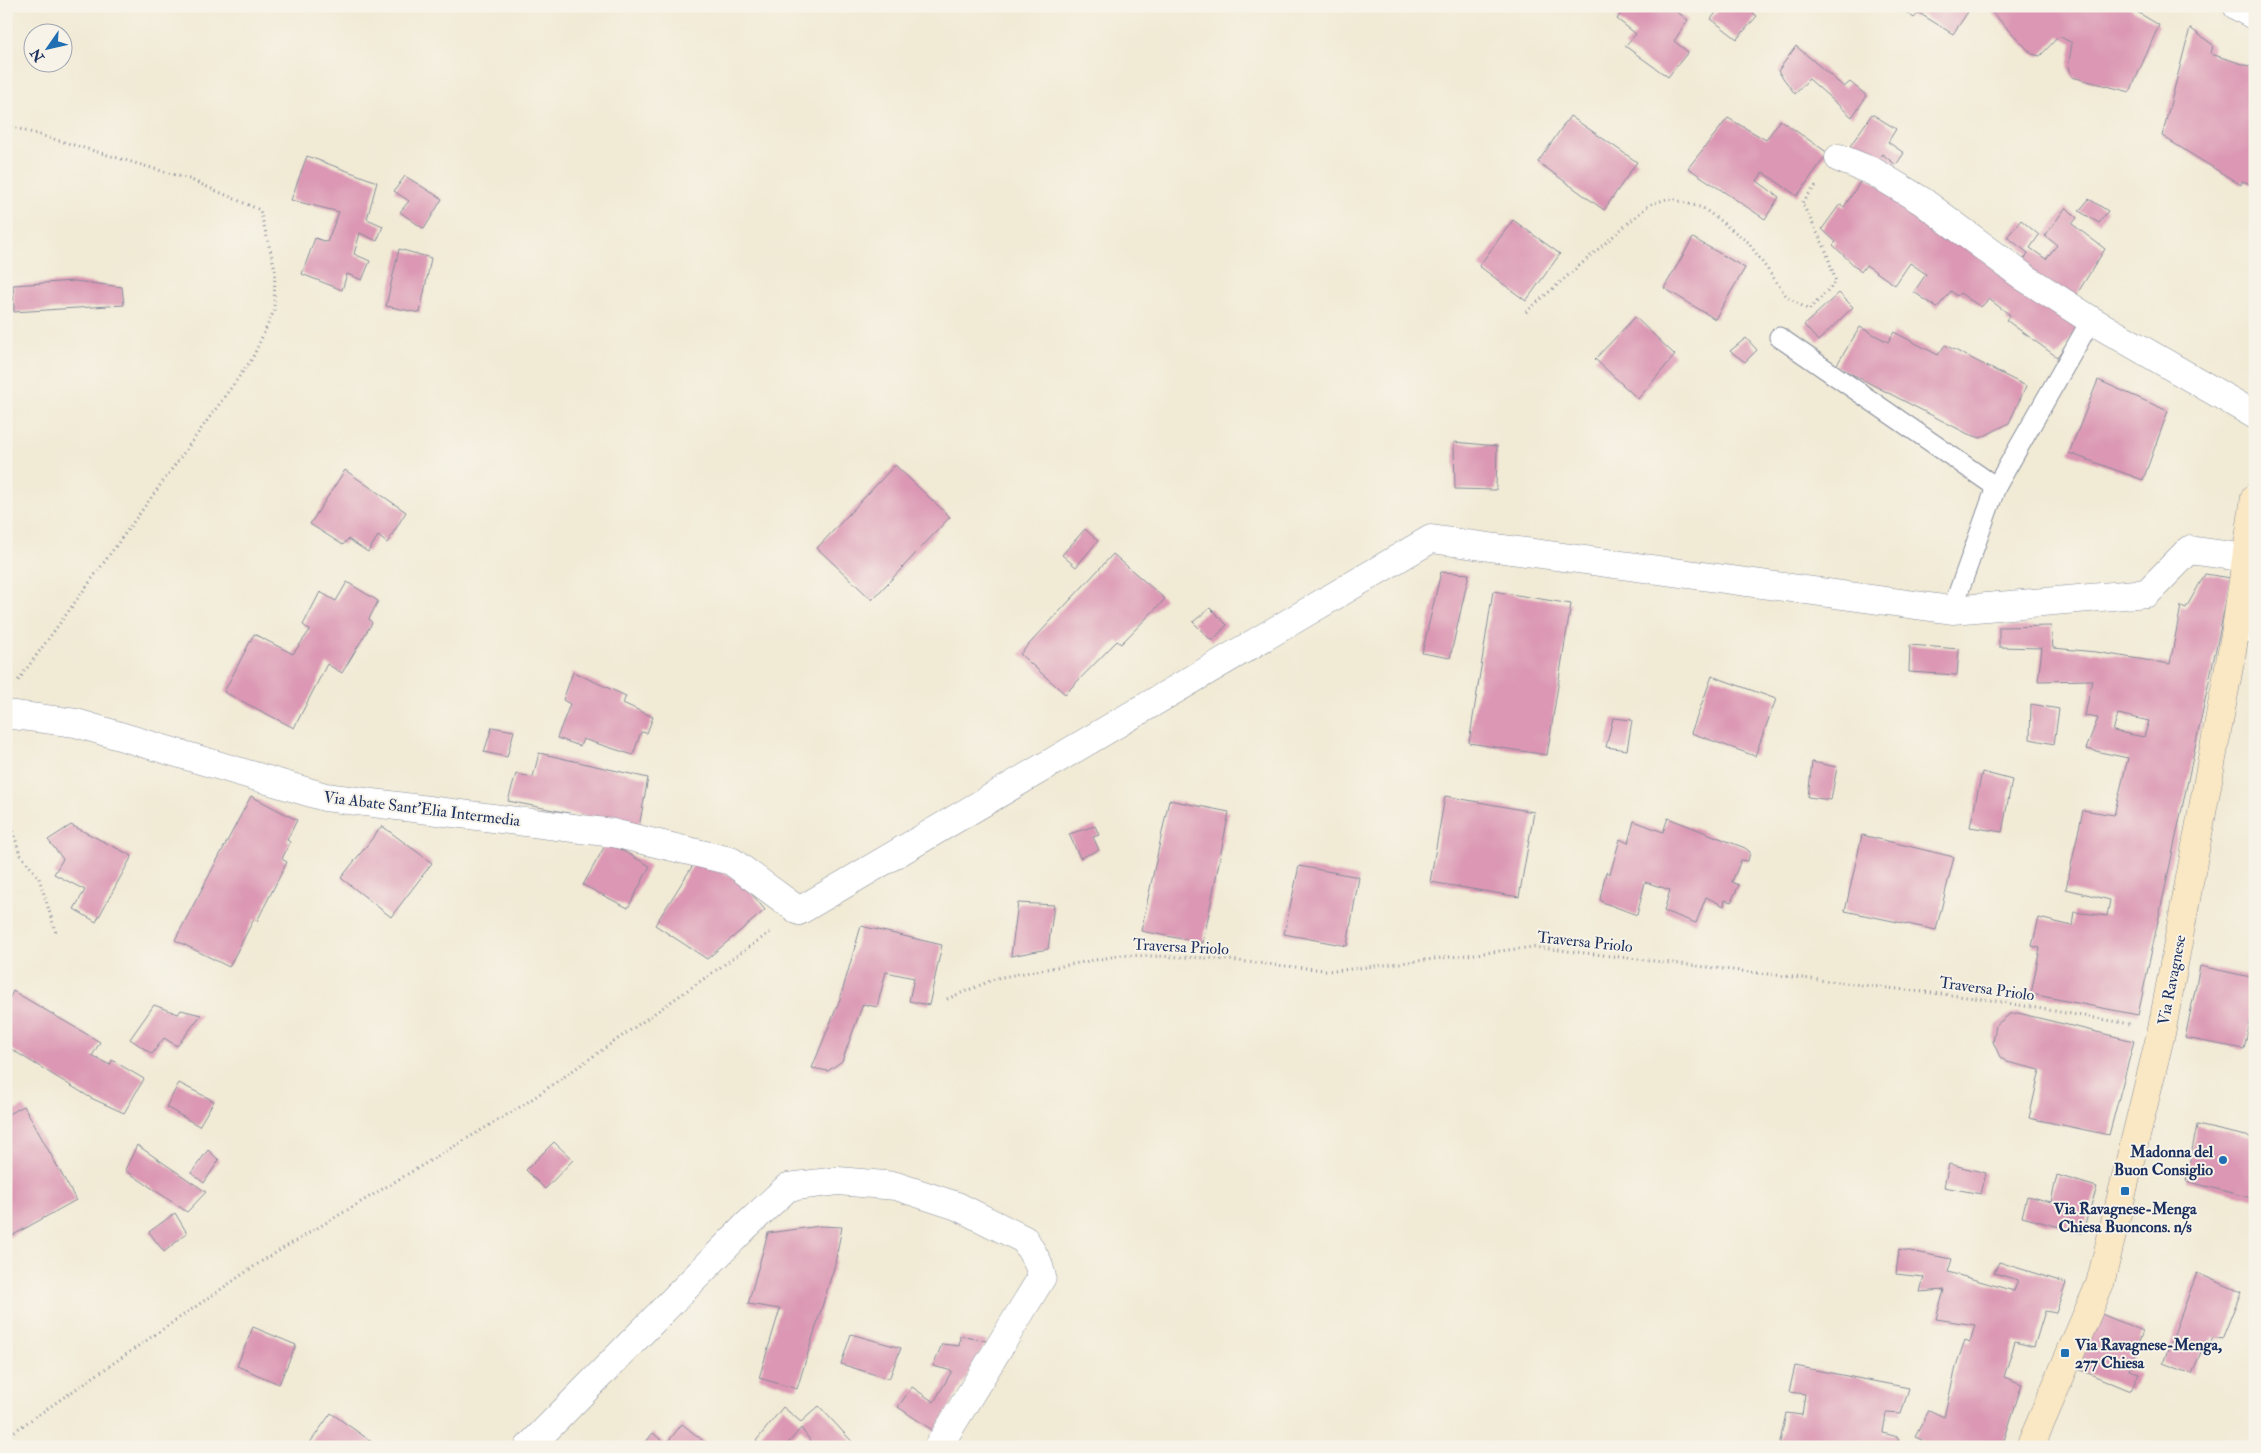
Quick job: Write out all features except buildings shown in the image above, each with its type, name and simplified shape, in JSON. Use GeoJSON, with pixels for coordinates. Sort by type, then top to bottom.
{"type":"FeatureCollection","features":[{"type":"Feature","properties":{"kind":"main road","name":"Via Ravagnese"},"geometry":{"type":"LineString","coordinates":[[2030,1447],[2100,1284],[2162,1030],[2246,631],[2247,558],[2255,497]]}},
{"type":"Feature","properties":{"kind":"street"},"geometry":{"type":"LineString","coordinates":[[2237,6],[2255,16]]}},
{"type":"Feature","properties":{"kind":"street"},"geometry":{"type":"LineString","coordinates":[[1839,158],[1874,172],[1922,201],[2024,277],[2091,320],[2255,415]]}},
{"type":"Feature","properties":{"kind":"street"},"geometry":{"type":"LineString","coordinates":[[799,912],[1431,539],[1952,610],[2147,593],[2189,550],[2247,558]]}},
{"type":"Feature","properties":{"kind":"street","name":"Via Abate Sant'Elia Intermedia"},"geometry":{"type":"LineString","coordinates":[[6,714],[76,723],[325,797],[612,832],[731,861],[799,912]]}},
{"type":"Feature","properties":{"kind":"street"},"geometry":{"type":"LineString","coordinates":[[529,1447],[746,1226],[788,1187],[838,1181],[896,1186],[956,1206],[1025,1240],[1038,1263],[1042,1277],[938,1447]]}},
{"type":"Feature","properties":{"kind":"lane"},"geometry":{"type":"LineString","coordinates":[[1952,610],[1996,487],[2091,320]]}},
{"type":"Feature","properties":{"kind":"lane"},"geometry":{"type":"LineString","coordinates":[[1779,337],[1996,487]]}},
{"type":"Feature","properties":{"kind":"path"},"geometry":{"type":"LineString","coordinates":[[6,125],[189,179],[260,210],[275,269],[274,311],[252,359],[11,688]]}},
{"type":"Feature","properties":{"kind":"path"},"geometry":{"type":"LineString","coordinates":[[1526,312],[1649,205],[1669,198],[1703,208],[1748,242],[1787,297],[1808,310],[1836,282],[1825,248],[1802,203],[1839,158]]}},
{"type":"Feature","properties":{"kind":"path"},"geometry":{"type":"LineString","coordinates":[[6,807],[20,854],[39,878],[56,933]]}},
{"type":"Feature","properties":{"kind":"path"},"geometry":{"type":"LineString","coordinates":[[6,1437],[262,1261],[525,1104],[799,912]]}},
{"type":"Feature","properties":{"kind":"path","name":"Traversa Priolo"},"geometry":{"type":"LineString","coordinates":[[947,998],[997,978],[1122,955],[1209,958],[1334,971],[1533,947],[1984,998],[2162,1030]]}},
{"type":"Feature","properties":{"kind":"place","name":"Madonna del Buon Consiglio"},"geometry":{"type":"Point","coordinates":[2223,1160]}},
{"type":"Feature","properties":{"kind":"place","name":"Via Ravagnese-Menga Chiesa Buoncons. n/s"},"geometry":{"type":"Point","coordinates":[2125,1191]}},
{"type":"Feature","properties":{"kind":"place","name":"Via Ravagnese-Menga, 277 Chiesa"},"geometry":{"type":"Point","coordinates":[2065,1353]}}]}
